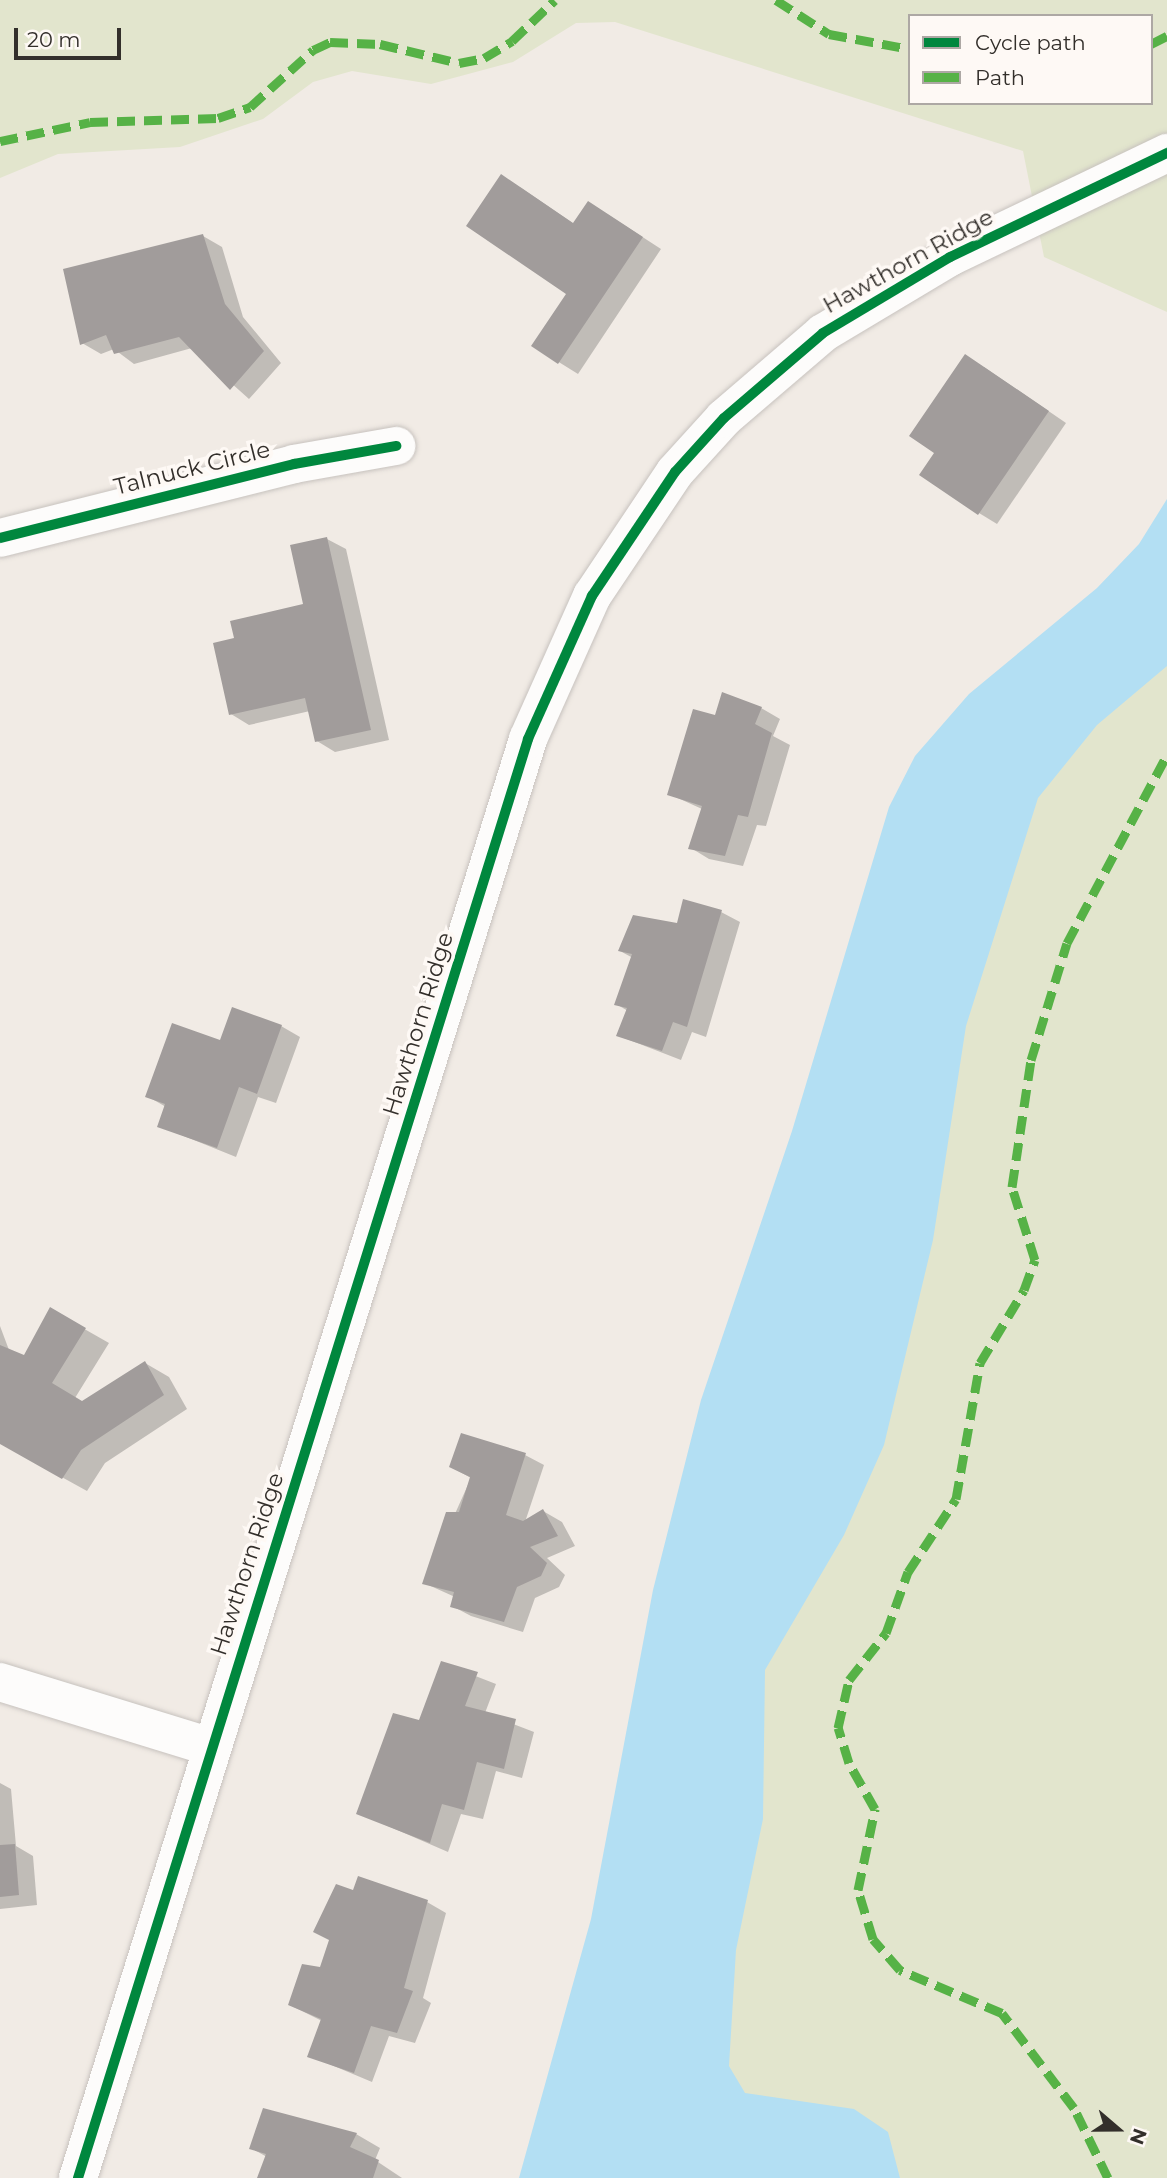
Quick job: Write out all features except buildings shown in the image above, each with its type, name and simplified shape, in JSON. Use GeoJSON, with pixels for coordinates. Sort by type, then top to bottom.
{"type":"FeatureCollection","features":[{"type":"Feature","properties":{"kind":"street","name":"Hawthorn Ridge"},"geometry":{"type":"LineString","coordinates":[[78,2178],[528,739],[611,563],[716,427],[823,332],[950,257],[1167,153]]}},
{"type":"Feature","properties":{"kind":"street","name":"Talnuck Circle"},"geometry":{"type":"LineString","coordinates":[[0,538],[294,464],[396,446]]}},
{"type":"Feature","properties":{"kind":"street"},"geometry":{"type":"LineString","coordinates":[[0,1682],[211,1746]]}},
{"type":"Feature","properties":{"kind":"green space"},"geometry":{"type":"Polygon","coordinates":[[[0,0],[1167,0],[1167,312],[1044,257],[1023,151],[615,22],[576,23],[513,62],[431,84],[352,71],[313,82],[263,119],[180,147],[58,154],[0,178],[0,0]]]}},
{"type":"Feature","properties":{"kind":"green space"},"geometry":{"type":"Polygon","coordinates":[[[1167,547],[1167,2178],[569,2178],[1000,797],[1167,547]]]}},
{"type":"Feature","properties":{"kind":"water"},"geometry":{"type":"Polygon","coordinates":[[[1167,499],[1167,666],[1097,725],[1038,798],[966,1026],[933,1240],[884,1445],[844,1535],[765,1670],[763,1819],[736,1950],[729,2066],[745,2093],[854,2109],[888,2132],[900,2178],[519,2178],[591,1919],[653,1590],[701,1400],[792,1131],[889,807],[915,756],[969,694],[1097,588],[1139,544],[1167,499]]]}},
{"type":"Feature","properties":{"kind":"marked path"},"geometry":{"type":"LineString","coordinates":[[0,141],[90,122],[218,118],[250,107],[313,50],[330,42],[380,44],[459,63],[484,58],[512,41],[555,0]]}},
{"type":"Feature","properties":{"kind":"marked path"},"geometry":{"type":"LineString","coordinates":[[776,0],[829,34],[908,49]]}},
{"type":"Feature","properties":{"kind":"marked path"},"geometry":{"type":"LineString","coordinates":[[1153,43],[1167,36]]}},
{"type":"Feature","properties":{"kind":"marked path"},"geometry":{"type":"LineString","coordinates":[[1108,2178],[1074,2108],[1002,2013],[900,1970],[873,1939],[858,1890],[875,1809],[849,1763],[838,1728],[849,1680],[886,1633],[908,1572],[956,1499],[980,1363],[1024,1290],[1035,1260],[1012,1187],[1031,1060],[1067,943],[1167,755]]}},
{"type":"Feature","properties":{"kind":"cycle path"},"geometry":{"type":"LineString","coordinates":[[78,2178],[528,739],[592,596],[675,472],[724,418],[823,333],[950,257],[1167,153]]}},
{"type":"Feature","properties":{"kind":"cycle path"},"geometry":{"type":"LineString","coordinates":[[0,538],[294,464],[396,446]]}}]}
